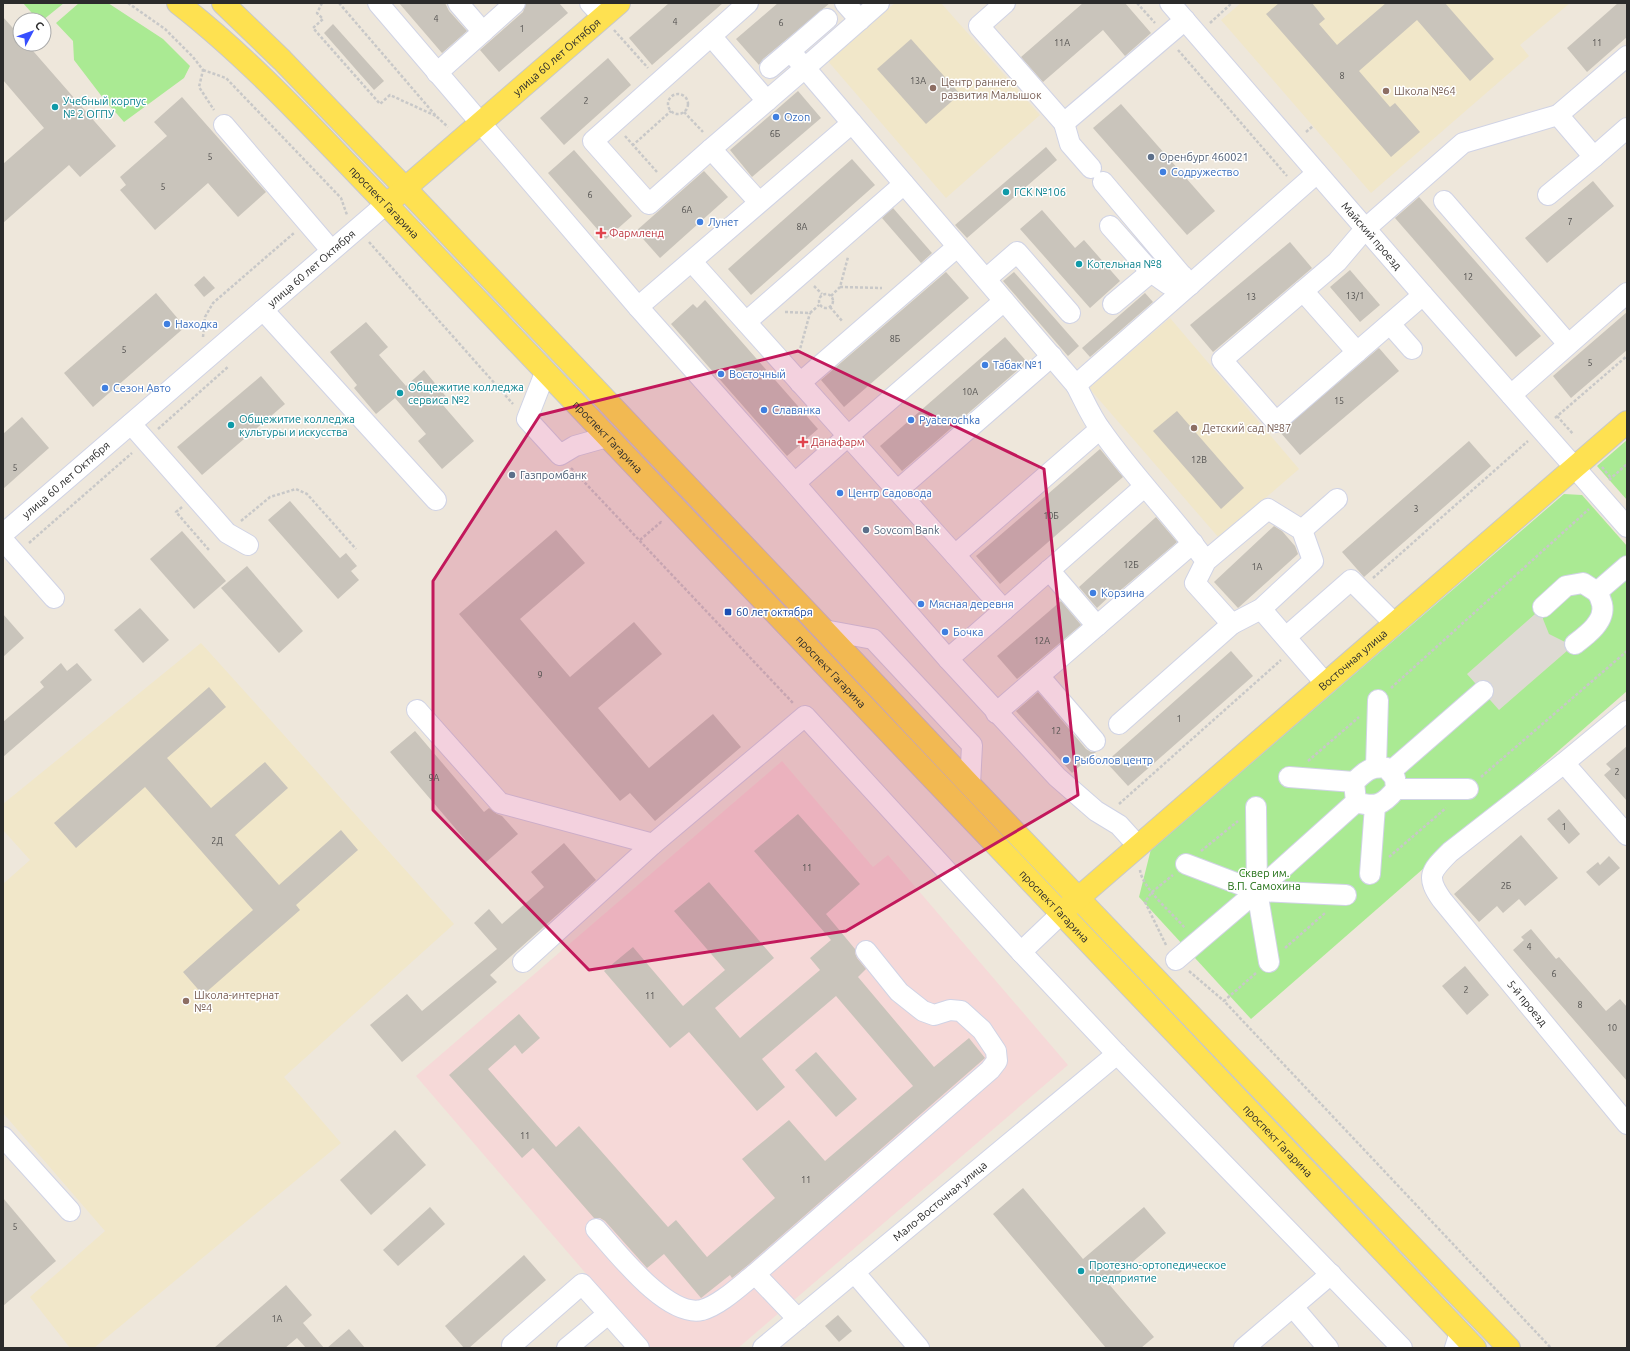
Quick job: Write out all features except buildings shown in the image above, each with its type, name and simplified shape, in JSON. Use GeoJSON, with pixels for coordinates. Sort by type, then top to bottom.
{"type":"FeatureCollection","features":[{"type":"Feature","properties":{"kind":"main road","name":"проспект Гагарина"},"geometry":{"type":"LineString","coordinates":[[178,3],[211,29],[268,83],[386,204],[545,373],[715,548],[1062,913],[1457,1340],[1476,1348]]}},
{"type":"Feature","properties":{"kind":"main road","name":"проспект Гагарина"},"geometry":{"type":"LineString","coordinates":[[223,3],[282,60],[405,188],[970,785],[1509,1348]]}},
{"type":"Feature","properties":{"kind":"main road","name":"улица 60 лет Октября"},"geometry":{"type":"LineString","coordinates":[[386,204],[480,124],[596,10],[619,3]]}},
{"type":"Feature","properties":{"kind":"main road","name":"Восточная улица"},"geometry":{"type":"LineString","coordinates":[[1062,913],[1627,422]]}},
{"type":"Feature","properties":{"kind":"street"},"geometry":{"type":"LineString","coordinates":[[378,3],[638,307],[996,713],[1057,776],[1096,811],[1119,825],[1138,846]]}},
{"type":"Feature","properties":{"kind":"street"},"geometry":{"type":"LineString","coordinates":[[458,3],[483,32]]}},
{"type":"Feature","properties":{"kind":"street"},"geometry":{"type":"LineString","coordinates":[[437,73],[515,3]]}},
{"type":"Feature","properties":{"kind":"street"},"geometry":{"type":"LineString","coordinates":[[748,3],[711,36],[666,88],[593,141],[649,204],[879,3]]}},
{"type":"Feature","properties":{"kind":"street"},"geometry":{"type":"LineString","coordinates":[[845,3],[860,20]]}},
{"type":"Feature","properties":{"kind":"street"},"geometry":{"type":"LineString","coordinates":[[1005,3],[979,26],[1064,123],[1070,144],[1187,280]]}},
{"type":"Feature","properties":{"kind":"street","name":"Майский проезд"},"geometry":{"type":"LineString","coordinates":[[1170,3],[1317,174],[1627,527]]}},
{"type":"Feature","properties":{"kind":"street"},"geometry":{"type":"LineString","coordinates":[[770,68],[827,19]]}},
{"type":"Feature","properties":{"kind":"street"},"geometry":{"type":"LineString","coordinates":[[1064,123],[1166,36],[1191,27]]}},
{"type":"Feature","properties":{"kind":"street"},"geometry":{"type":"LineString","coordinates":[[711,36],[767,100]]}},
{"type":"Feature","properties":{"kind":"street"},"geometry":{"type":"LineString","coordinates":[[790,51],[1076,384],[1100,429],[1144,487],[1193,543],[1206,561]]}},
{"type":"Feature","properties":{"kind":"street"},"geometry":{"type":"LineString","coordinates":[[1423,295],[1276,422],[1222,360],[1337,262],[1365,228],[1463,142],[1558,115],[1627,56]]}},
{"type":"Feature","properties":{"kind":"street"},"geometry":{"type":"LineString","coordinates":[[1558,115],[1594,157]]}},
{"type":"Feature","properties":{"kind":"street"},"geometry":{"type":"LineString","coordinates":[[638,307],[852,123]]}},
{"type":"Feature","properties":{"kind":"street"},"geometry":{"type":"LineString","coordinates":[[224,125],[306,223],[331,250]]}},
{"type":"Feature","properties":{"kind":"street"},"geometry":{"type":"LineString","coordinates":[[1548,195],[1627,128]]}},
{"type":"Feature","properties":{"kind":"street"},"geometry":{"type":"LineString","coordinates":[[712,148],[759,202]]}},
{"type":"Feature","properties":{"kind":"street"},"geometry":{"type":"LineString","coordinates":[[1076,384],[1187,280],[1317,174]]}},
{"type":"Feature","properties":{"kind":"street"},"geometry":{"type":"LineString","coordinates":[[753,317],[904,184]]}},
{"type":"Feature","properties":{"kind":"street"},"geometry":{"type":"LineString","coordinates":[[1444,201],[1568,344]]}},
{"type":"Feature","properties":{"kind":"street","name":"улица 60 лет Октября"},"geometry":{"type":"LineString","coordinates":[[3,534],[386,204]]}},
{"type":"Feature","properties":{"kind":"street"},"geometry":{"type":"LineString","coordinates":[[1110,226],[1151,272],[1168,284],[1187,280]]}},
{"type":"Feature","properties":{"kind":"street"},"geometry":{"type":"LineString","coordinates":[[796,380],[957,247]]}},
{"type":"Feature","properties":{"kind":"street"},"geometry":{"type":"LineString","coordinates":[[986,280],[1017,252],[1070,313]]}},
{"type":"Feature","properties":{"kind":"street"},"geometry":{"type":"LineString","coordinates":[[692,262],[753,317],[796,380],[898,490],[1004,610]]}},
{"type":"Feature","properties":{"kind":"street"},"geometry":{"type":"LineString","coordinates":[[1113,304],[1151,272]]}},
{"type":"Feature","properties":{"kind":"street"},"geometry":{"type":"LineString","coordinates":[[1303,291],[1357,352]]}},
{"type":"Feature","properties":{"kind":"street"},"geometry":{"type":"LineString","coordinates":[[1510,395],[1627,293]]}},
{"type":"Feature","properties":{"kind":"street"},"geometry":{"type":"LineString","coordinates":[[795,484],[1004,301]]}},
{"type":"Feature","properties":{"kind":"street"},"geometry":{"type":"LineString","coordinates":[[262,310],[436,500]]}},
{"type":"Feature","properties":{"kind":"street"},"geometry":{"type":"LineString","coordinates":[[1390,324],[1412,349]]}},
{"type":"Feature","properties":{"kind":"street"},"geometry":{"type":"LineString","coordinates":[[898,490],[1052,356]]}},
{"type":"Feature","properties":{"kind":"street"},"geometry":{"type":"LineString","coordinates":[[545,373],[527,419],[560,456],[575,446],[607,437]]}},
{"type":"Feature","properties":{"kind":"street"},"geometry":{"type":"LineString","coordinates":[[130,424],[227,533],[248,545]]}},
{"type":"Feature","properties":{"kind":"street"},"geometry":{"type":"LineString","coordinates":[[956,555],[1100,429]]}},
{"type":"Feature","properties":{"kind":"street"},"geometry":{"type":"LineString","coordinates":[[948,659],[1144,487]]}},
{"type":"Feature","properties":{"kind":"street"},"geometry":{"type":"LineString","coordinates":[[1302,530],[1338,499]]}},
{"type":"Feature","properties":{"kind":"street"},"geometry":{"type":"LineString","coordinates":[[1118,724],[1232,624],[1261,609],[1313,561],[1302,530],[1268,509],[1206,561],[1195,583],[1232,624]]}},
{"type":"Feature","properties":{"kind":"street"},"geometry":{"type":"LineString","coordinates":[[3,540],[54,598]]}},
{"type":"Feature","properties":{"kind":"street"},"geometry":{"type":"LineString","coordinates":[[996,713],[1193,543]]}},
{"type":"Feature","properties":{"kind":"street"},"geometry":{"type":"LineString","coordinates":[[1597,592],[1627,566]]}},
{"type":"Feature","properties":{"kind":"street"},"geometry":{"type":"LineString","coordinates":[[1050,570],[1097,626]]}},
{"type":"Feature","properties":{"kind":"street"},"geometry":{"type":"LineString","coordinates":[[1286,646],[1351,580],[1394,623]]}},
{"type":"Feature","properties":{"kind":"street"},"geometry":{"type":"LineString","coordinates":[[1543,607],[1566,586],[1583,583],[1597,592],[1602,604],[1601,616],[1593,629],[1575,644]]}},
{"type":"Feature","properties":{"kind":"street"},"geometry":{"type":"LineString","coordinates":[[1261,609],[1286,646],[1325,683]]}},
{"type":"Feature","properties":{"kind":"street"},"geometry":{"type":"LineString","coordinates":[[824,630],[873,640],[972,745],[970,785]]}},
{"type":"Feature","properties":{"kind":"street"},"geometry":{"type":"LineString","coordinates":[[1039,676],[1095,741]]}},
{"type":"Feature","properties":{"kind":"street"},"geometry":{"type":"LineString","coordinates":[[1387,776],[1483,691]]}},
{"type":"Feature","properties":{"kind":"street"},"geometry":{"type":"LineString","coordinates":[[1289,777],[1362,797],[1387,800],[1387,776],[1378,700]]}},
{"type":"Feature","properties":{"kind":"street"},"geometry":{"type":"LineString","coordinates":[[417,710],[500,803],[653,844]]}},
{"type":"Feature","properties":{"kind":"street"},"geometry":{"type":"LineString","coordinates":[[1627,711],[1564,763],[1627,835]]}},
{"type":"Feature","properties":{"kind":"street"},"geometry":{"type":"LineString","coordinates":[[523,962],[653,844],[805,716],[1021,952],[1117,1054],[1402,1348]]}},
{"type":"Feature","properties":{"kind":"street","name":"5-й проезд"},"geometry":{"type":"LineString","coordinates":[[1564,763],[1450,852],[1431,873],[1431,880],[1435,890],[1442,900],[1627,1124]]}},
{"type":"Feature","properties":{"kind":"street"},"geometry":{"type":"LineString","coordinates":[[1370,874],[1362,797],[1367,770],[1387,776],[1468,789]]}},
{"type":"Feature","properties":{"kind":"street"},"geometry":{"type":"LineString","coordinates":[[1176,960],[1257,891],[1362,797]]}},
{"type":"Feature","properties":{"kind":"street"},"geometry":{"type":"LineString","coordinates":[[1256,807],[1257,891],[1269,962]]}},
{"type":"Feature","properties":{"kind":"street"},"geometry":{"type":"LineString","coordinates":[[1186,864],[1257,891],[1346,895]]}},
{"type":"Feature","properties":{"kind":"street"},"geometry":{"type":"LineString","coordinates":[[1021,952],[1062,913]]}},
{"type":"Feature","properties":{"kind":"street"},"geometry":{"type":"LineString","coordinates":[[596,1229],[644,1283],[668,1301],[685,1309],[702,1310],[718,1303],[755,1274],[990,1070],[997,1061],[996,1051],[982,1030],[961,1011],[950,1010],[934,1015],[923,1011],[899,992],[866,951]]}},
{"type":"Feature","properties":{"kind":"street","name":"Мало-Восточная улица"},"geometry":{"type":"LineString","coordinates":[[763,1348],[1117,1054]]}},
{"type":"Feature","properties":{"kind":"street"},"geometry":{"type":"LineString","coordinates":[[3,1137],[70,1211]]}},
{"type":"Feature","properties":{"kind":"street"},"geometry":{"type":"LineString","coordinates":[[854,1272],[919,1348]]}},
{"type":"Feature","properties":{"kind":"street"},"geometry":{"type":"LineString","coordinates":[[755,1274],[798,1319]]}},
{"type":"Feature","properties":{"kind":"street"},"geometry":{"type":"LineString","coordinates":[[1244,1348],[1330,1274]]}},
{"type":"Feature","properties":{"kind":"street"},"geometry":{"type":"LineString","coordinates":[[515,1348],[512,1345],[582,1284],[639,1348]]}},
{"type":"Feature","properties":{"kind":"street"},"geometry":{"type":"LineString","coordinates":[[1292,1307],[1328,1348]]}},
{"type":"Feature","properties":{"kind":"street"},"geometry":{"type":"LineString","coordinates":[[567,1348],[608,1314]]}},
{"type":"Feature","properties":{"kind":"path"},"geometry":{"type":"LineString","coordinates":[[128,3],[165,29],[193,57],[203,70],[226,78],[340,198],[347,217],[356,229],[527,419]]}},
{"type":"Feature","properties":{"kind":"path"},"geometry":{"type":"LineString","coordinates":[[322,3],[316,13],[323,19],[313,28],[380,104],[390,95],[436,116]]}},
{"type":"Feature","properties":{"kind":"path"},"geometry":{"type":"LineString","coordinates":[[339,3],[436,116],[462,140]]}},
{"type":"Feature","properties":{"kind":"path"},"geometry":{"type":"LineString","coordinates":[[1138,3],[1299,190]]}},
{"type":"Feature","properties":{"kind":"path"},"geometry":{"type":"LineString","coordinates":[[1191,27],[1232,3]]}},
{"type":"Feature","properties":{"kind":"path"},"geometry":{"type":"LineString","coordinates":[[596,10],[666,88],[684,96],[688,101],[688,107],[684,112],[677,114],[671,111],[668,106],[669,100],[666,88]]}},
{"type":"Feature","properties":{"kind":"path"},"geometry":{"type":"LineString","coordinates":[[203,70],[199,87],[224,125]]}},
{"type":"Feature","properties":{"kind":"path"},"geometry":{"type":"LineString","coordinates":[[670,186],[633,144],[671,111]]}},
{"type":"Feature","properties":{"kind":"path"},"geometry":{"type":"LineString","coordinates":[[684,112],[706,136],[712,148]]}},
{"type":"Feature","properties":{"kind":"path"},"geometry":{"type":"LineString","coordinates":[[202,341],[206,317],[213,303],[306,223]]}},
{"type":"Feature","properties":{"kind":"path"},"geometry":{"type":"LineString","coordinates":[[831,296],[840,287],[855,227]]}},
{"type":"Feature","properties":{"kind":"path"},"geometry":{"type":"LineString","coordinates":[[840,287],[909,288]]}},
{"type":"Feature","properties":{"kind":"path"},"geometry":{"type":"LineString","coordinates":[[822,294],[831,296],[833,304],[830,307],[824,308],[820,305],[818,301],[822,294]]}},
{"type":"Feature","properties":{"kind":"path"},"geometry":{"type":"LineString","coordinates":[[753,317],[810,313],[820,305]]}},
{"type":"Feature","properties":{"kind":"path"},"geometry":{"type":"LineString","coordinates":[[796,380],[810,313]]}},
{"type":"Feature","properties":{"kind":"path"},"geometry":{"type":"LineString","coordinates":[[1361,589],[1627,356]]}},
{"type":"Feature","properties":{"kind":"path"},"geometry":{"type":"LineString","coordinates":[[1557,416],[1573,434]]}},
{"type":"Feature","properties":{"kind":"path"},"geometry":{"type":"LineString","coordinates":[[560,456],[805,716]]}},
{"type":"Feature","properties":{"kind":"path"},"geometry":{"type":"LineString","coordinates":[[1598,462],[1611,478]]}},
{"type":"Feature","properties":{"kind":"path"},"geometry":{"type":"LineString","coordinates":[[1607,481],[1627,464]]}},
{"type":"Feature","properties":{"kind":"path"},"geometry":{"type":"LineString","coordinates":[[227,533],[270,497],[296,489],[307,494],[356,549]]}},
{"type":"Feature","properties":{"kind":"path"},"geometry":{"type":"LineString","coordinates":[[1289,777],[1378,700],[1590,508],[1595,507]]}},
{"type":"Feature","properties":{"kind":"path"},"geometry":{"type":"LineString","coordinates":[[640,540],[661,522]]}},
{"type":"Feature","properties":{"kind":"path"},"geometry":{"type":"LineString","coordinates":[[1105,816],[1286,646]]}},
{"type":"Feature","properties":{"kind":"path"},"geometry":{"type":"LineString","coordinates":[[1256,807],[1152,892],[1145,902],[1167,948],[1176,960],[1224,1001],[1551,1348]]}},
{"type":"Feature","properties":{"kind":"path"},"geometry":{"type":"LineString","coordinates":[[1138,846],[1141,877],[1146,887],[1198,942]]}},
{"type":"Feature","properties":{"kind":"path"},"geometry":{"type":"LineString","coordinates":[[1224,1001],[1269,962]]}},
{"type":"Feature","properties":{"kind":"highlighted area"},"geometry":{"type":"Polygon","coordinates":[[[798,351],[1044,469],[1078,795],[846,931],[589,970],[433,810],[433,581],[540,415],[798,351]]]}},
{"type":"Feature","properties":{"kind":"shaded area","name":"Центр раннего развития Малышок"},"geometry":{"type":"Polygon","coordinates":[[[895,3],[941,3],[1040,115],[946,198],[827,60],[895,3]]]}},
{"type":"Feature","properties":{"kind":"shaded area","name":"Школа №64"},"geometry":{"type":"Polygon","coordinates":[[[1241,3],[1570,3],[1520,45],[1529,56],[1371,193],[1221,20],[1241,3]]]}},
{"type":"Feature","properties":{"kind":"shaded area","name":"Детский сад №87"},"geometry":{"type":"Polygon","coordinates":[[[1170,318],[1299,469],[1219,538],[1089,388],[1170,318]]]}},
{"type":"Feature","properties":{"kind":"shaded area"},"geometry":{"type":"Polygon","coordinates":[[[1543,607],[1543,619],[1549,634],[1565,642],[1575,644],[1499,710],[1467,674],[1543,607]]]}},
{"type":"Feature","properties":{"kind":"shaded area","name":"Школа-интернат №4"},"geometry":{"type":"Polygon","coordinates":[[[201,643],[454,924],[284,1077],[341,1143],[94,1348],[70,1348],[30,1297],[105,1231],[3,1113],[3,884],[30,860],[3,830],[3,804],[201,643]]]}},
{"type":"Feature","properties":{"kind":"shaded area"},"geometry":{"type":"Polygon","coordinates":[[[782,761],[873,867],[888,855],[1068,1065],[738,1348],[650,1348],[416,1076],[782,761]]]}},
{"type":"Feature","properties":{"kind":"green space"},"geometry":{"type":"Polygon","coordinates":[[[23,3],[64,3],[52,13],[31,12],[23,3]]]}},
{"type":"Feature","properties":{"kind":"green space"},"geometry":{"type":"Polygon","coordinates":[[[79,3],[108,3],[163,39],[190,66],[184,78],[124,122],[103,98],[74,60],[73,41],[56,23],[79,3]]]}},
{"type":"Feature","properties":{"kind":"green space"},"geometry":{"type":"Polygon","coordinates":[[[1627,440],[1627,500],[1597,466],[1627,440]]]}},
{"type":"Feature","properties":{"kind":"green space","name":"Сквер им. В.П. Самохина"},"geometry":{"type":"Polygon","coordinates":[[[1564,494],[1582,495],[1627,546],[1627,691],[1251,1019],[1139,897],[1151,849],[1564,494]]]}},
{"type":"Feature","properties":{"kind":"place","name":"Центр раннего развития Малышок"},"geometry":{"type":"Point","coordinates":[933,88]}},
{"type":"Feature","properties":{"kind":"place","name":"Школа №64"},"geometry":{"type":"Point","coordinates":[1386,91]}},
{"type":"Feature","properties":{"kind":"place","name":"Учебный корпус № 2 ОГПУ"},"geometry":{"type":"Point","coordinates":[55,107]}},
{"type":"Feature","properties":{"kind":"place","name":"Ozon"},"geometry":{"type":"Point","coordinates":[776,117]}},
{"type":"Feature","properties":{"kind":"place","name":"Оренбург 460021"},"geometry":{"type":"Point","coordinates":[1151,157]}},
{"type":"Feature","properties":{"kind":"place","name":"Содружество"},"geometry":{"type":"Point","coordinates":[1163,172]}},
{"type":"Feature","properties":{"kind":"place","name":"ГСК №106"},"geometry":{"type":"Point","coordinates":[1006,192]}},
{"type":"Feature","properties":{"kind":"place","name":"Лунет"},"geometry":{"type":"Point","coordinates":[700,222]}},
{"type":"Feature","properties":{"kind":"place","name":"Фармленд"},"geometry":{"type":"Point","coordinates":[601,233]}},
{"type":"Feature","properties":{"kind":"place","name":"Котельная №8"},"geometry":{"type":"Point","coordinates":[1079,264]}},
{"type":"Feature","properties":{"kind":"place","name":"Находка"},"geometry":{"type":"Point","coordinates":[167,324]}},
{"type":"Feature","properties":{"kind":"place","name":"Табак №1"},"geometry":{"type":"Point","coordinates":[985,365]}},
{"type":"Feature","properties":{"kind":"place","name":"Восточный"},"geometry":{"type":"Point","coordinates":[721,374]}},
{"type":"Feature","properties":{"kind":"place","name":"Сезон Авто"},"geometry":{"type":"Point","coordinates":[105,388]}},
{"type":"Feature","properties":{"kind":"place","name":"Общежитие колледжа сервиса №2"},"geometry":{"type":"Point","coordinates":[400,393]}},
{"type":"Feature","properties":{"kind":"place","name":"Славянка"},"geometry":{"type":"Point","coordinates":[764,410]}},
{"type":"Feature","properties":{"kind":"place","name":"Pyaterochka"},"geometry":{"type":"Point","coordinates":[911,420]}},
{"type":"Feature","properties":{"kind":"place","name":"Общежитие колледжа культуры и искусства"},"geometry":{"type":"Point","coordinates":[231,425]}},
{"type":"Feature","properties":{"kind":"place","name":"Детский сад №87"},"geometry":{"type":"Point","coordinates":[1194,428]}},
{"type":"Feature","properties":{"kind":"place","name":"Данафарм"},"geometry":{"type":"Point","coordinates":[803,442]}},
{"type":"Feature","properties":{"kind":"place","name":"Газпромбанк"},"geometry":{"type":"Point","coordinates":[512,475]}},
{"type":"Feature","properties":{"kind":"place","name":"Центр Садовода"},"geometry":{"type":"Point","coordinates":[840,493]}},
{"type":"Feature","properties":{"kind":"place","name":"Sovcom Bank"},"geometry":{"type":"Point","coordinates":[866,530]}},
{"type":"Feature","properties":{"kind":"place","name":"Корзина"},"geometry":{"type":"Point","coordinates":[1093,593]}},
{"type":"Feature","properties":{"kind":"place","name":"Мясная деревня"},"geometry":{"type":"Point","coordinates":[921,604]}},
{"type":"Feature","properties":{"kind":"place","name":"60 лет октября"},"geometry":{"type":"Point","coordinates":[728,612]}},
{"type":"Feature","properties":{"kind":"place","name":"Бочка"},"geometry":{"type":"Point","coordinates":[945,632]}},
{"type":"Feature","properties":{"kind":"place","name":"Рыболов центр"},"geometry":{"type":"Point","coordinates":[1066,760]}},
{"type":"Feature","properties":{"kind":"place","name":"Школа-интернат №4"},"geometry":{"type":"Point","coordinates":[186,1001]}},
{"type":"Feature","properties":{"kind":"place","name":"Протезно-ортопедическое предприятие"},"geometry":{"type":"Point","coordinates":[1081,1271]}}]}
